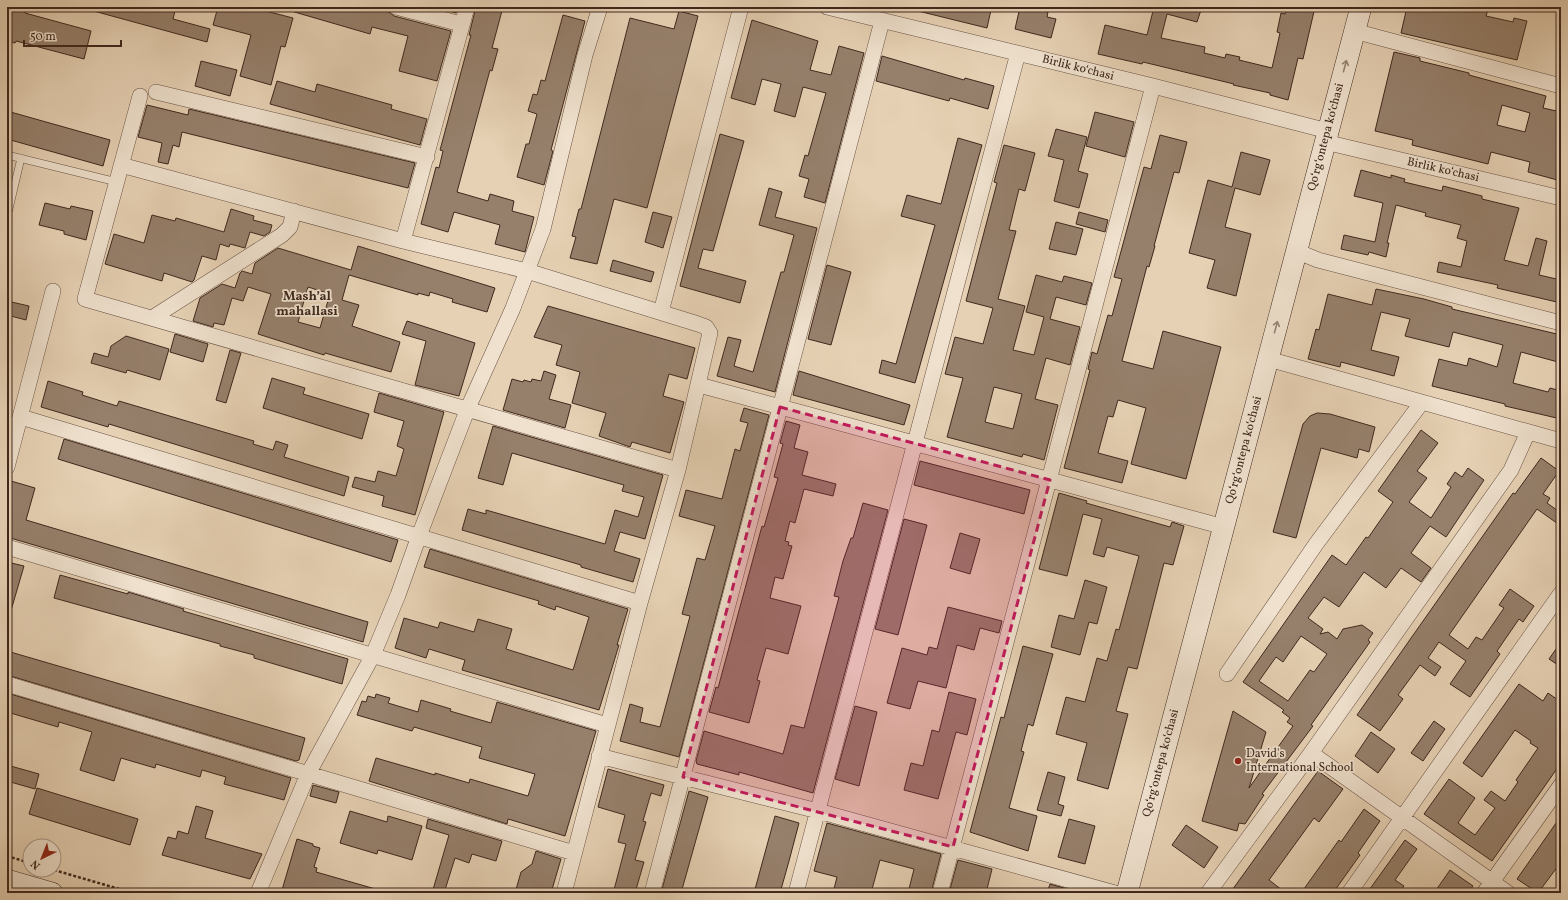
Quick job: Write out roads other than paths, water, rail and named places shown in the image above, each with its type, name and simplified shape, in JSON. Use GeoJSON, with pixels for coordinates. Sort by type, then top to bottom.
{"type":"FeatureCollection","features":[{"type":"Feature","properties":{"kind":"main road","name":"Qoʻrgʻontepa koʻchasi"},"geometry":{"type":"LineString","coordinates":[[1127,893],[1217,525],[1268,359],[1296,251],[1322,134],[1346,7]]}},
{"type":"Feature","properties":{"kind":"main road","name":"Qoʻrgʻontepa koʻchasi"},"geometry":{"type":"LineString","coordinates":[[1114,893],[1217,525],[1322,134],[1354,32],[1360,7]]}},
{"type":"Feature","properties":{"kind":"main road"},"geometry":{"type":"LineString","coordinates":[[7,880],[52,893]]}},
{"type":"Feature","properties":{"kind":"street"},"geometry":{"type":"LineString","coordinates":[[396,7],[462,24]]}},
{"type":"Feature","properties":{"kind":"street"},"geometry":{"type":"LineString","coordinates":[[403,241],[467,7]]}},
{"type":"Feature","properties":{"kind":"street"},"geometry":{"type":"LineString","coordinates":[[258,893],[308,774],[372,655],[398,595],[468,408],[513,308],[543,229],[584,56],[600,7]]}},
{"type":"Feature","properties":{"kind":"street"},"geometry":{"type":"LineString","coordinates":[[661,312],[741,7]]}},
{"type":"Feature","properties":{"kind":"street","name":"Birlik koʻchasi"},"geometry":{"type":"LineString","coordinates":[[827,7],[1152,86],[1322,134],[1561,198]]}},
{"type":"Feature","properties":{"kind":"street"},"geometry":{"type":"LineString","coordinates":[[652,893],[882,21]]}},
{"type":"Feature","properties":{"kind":"street"},"geometry":{"type":"LineString","coordinates":[[1354,32],[1561,86]]}},
{"type":"Feature","properties":{"kind":"street"},"geometry":{"type":"LineString","coordinates":[[796,893],[916,444],[1018,53]]}},
{"type":"Feature","properties":{"kind":"street"},"geometry":{"type":"LineString","coordinates":[[940,893],[1050,480],[1152,86]]}},
{"type":"Feature","properties":{"kind":"street"},"geometry":{"type":"LineString","coordinates":[[156,92],[427,157]]}},
{"type":"Feature","properties":{"kind":"street"},"geometry":{"type":"LineString","coordinates":[[140,96],[85,298],[678,470]]}},
{"type":"Feature","properties":{"kind":"street"},"geometry":{"type":"LineString","coordinates":[[121,165],[403,241],[527,271],[698,324],[706,327],[710,333],[678,470],[607,725],[564,893]]}},
{"type":"Feature","properties":{"kind":"street"},"geometry":{"type":"LineString","coordinates":[[152,318],[282,235],[290,227],[294,211]]}},
{"type":"Feature","properties":{"kind":"street"},"geometry":{"type":"LineString","coordinates":[[1296,251],[1318,260],[1561,323]]}},
{"type":"Feature","properties":{"kind":"street"},"geometry":{"type":"LineString","coordinates":[[7,467],[53,291]]}},
{"type":"Feature","properties":{"kind":"street"},"geometry":{"type":"LineString","coordinates":[[1268,359],[1561,441]]}},
{"type":"Feature","properties":{"kind":"street"},"geometry":{"type":"LineString","coordinates":[[699,385],[1217,525]]}},
{"type":"Feature","properties":{"kind":"street"},"geometry":{"type":"LineString","coordinates":[[1227,674],[1316,544],[1422,402]]}},
{"type":"Feature","properties":{"kind":"street"},"geometry":{"type":"LineString","coordinates":[[21,417],[640,603]]}},
{"type":"Feature","properties":{"kind":"street"},"geometry":{"type":"LineString","coordinates":[[1208,893],[1311,753],[1511,470],[1528,432]]}},
{"type":"Feature","properties":{"kind":"street"},"geometry":{"type":"LineString","coordinates":[[7,547],[607,725]]}},
{"type":"Feature","properties":{"kind":"street"},"geometry":{"type":"LineString","coordinates":[[1349,893],[1561,593]]}},
{"type":"Feature","properties":{"kind":"street"},"geometry":{"type":"LineString","coordinates":[[7,684],[574,853]]}},
{"type":"Feature","properties":{"kind":"street"},"geometry":{"type":"LineString","coordinates":[[1311,753],[1403,818],[1488,887],[1508,893]]}},
{"type":"Feature","properties":{"kind":"street"},"geometry":{"type":"LineString","coordinates":[[599,756],[818,811],[953,847],[1114,893]]}},
{"type":"Feature","properties":{"kind":"street"},"geometry":{"type":"LineString","coordinates":[[1488,887],[1561,785]]}},
{"type":"Feature","properties":{"kind":"lane"},"geometry":{"type":"LineString","coordinates":[[7,155],[117,182]]}},
{"type":"Feature","properties":{"kind":"lane"},"geometry":{"type":"LineString","coordinates":[[9,210],[21,158]]}},
{"type":"Feature","properties":{"kind":"place","name":"David's International School"},"geometry":{"type":"Point","coordinates":[1238,761]}},
{"type":"Feature","properties":{"kind":"district","name":"Mashʼal mahallasi"},"geometry":{"type":"Point","coordinates":[307,304]}}]}
